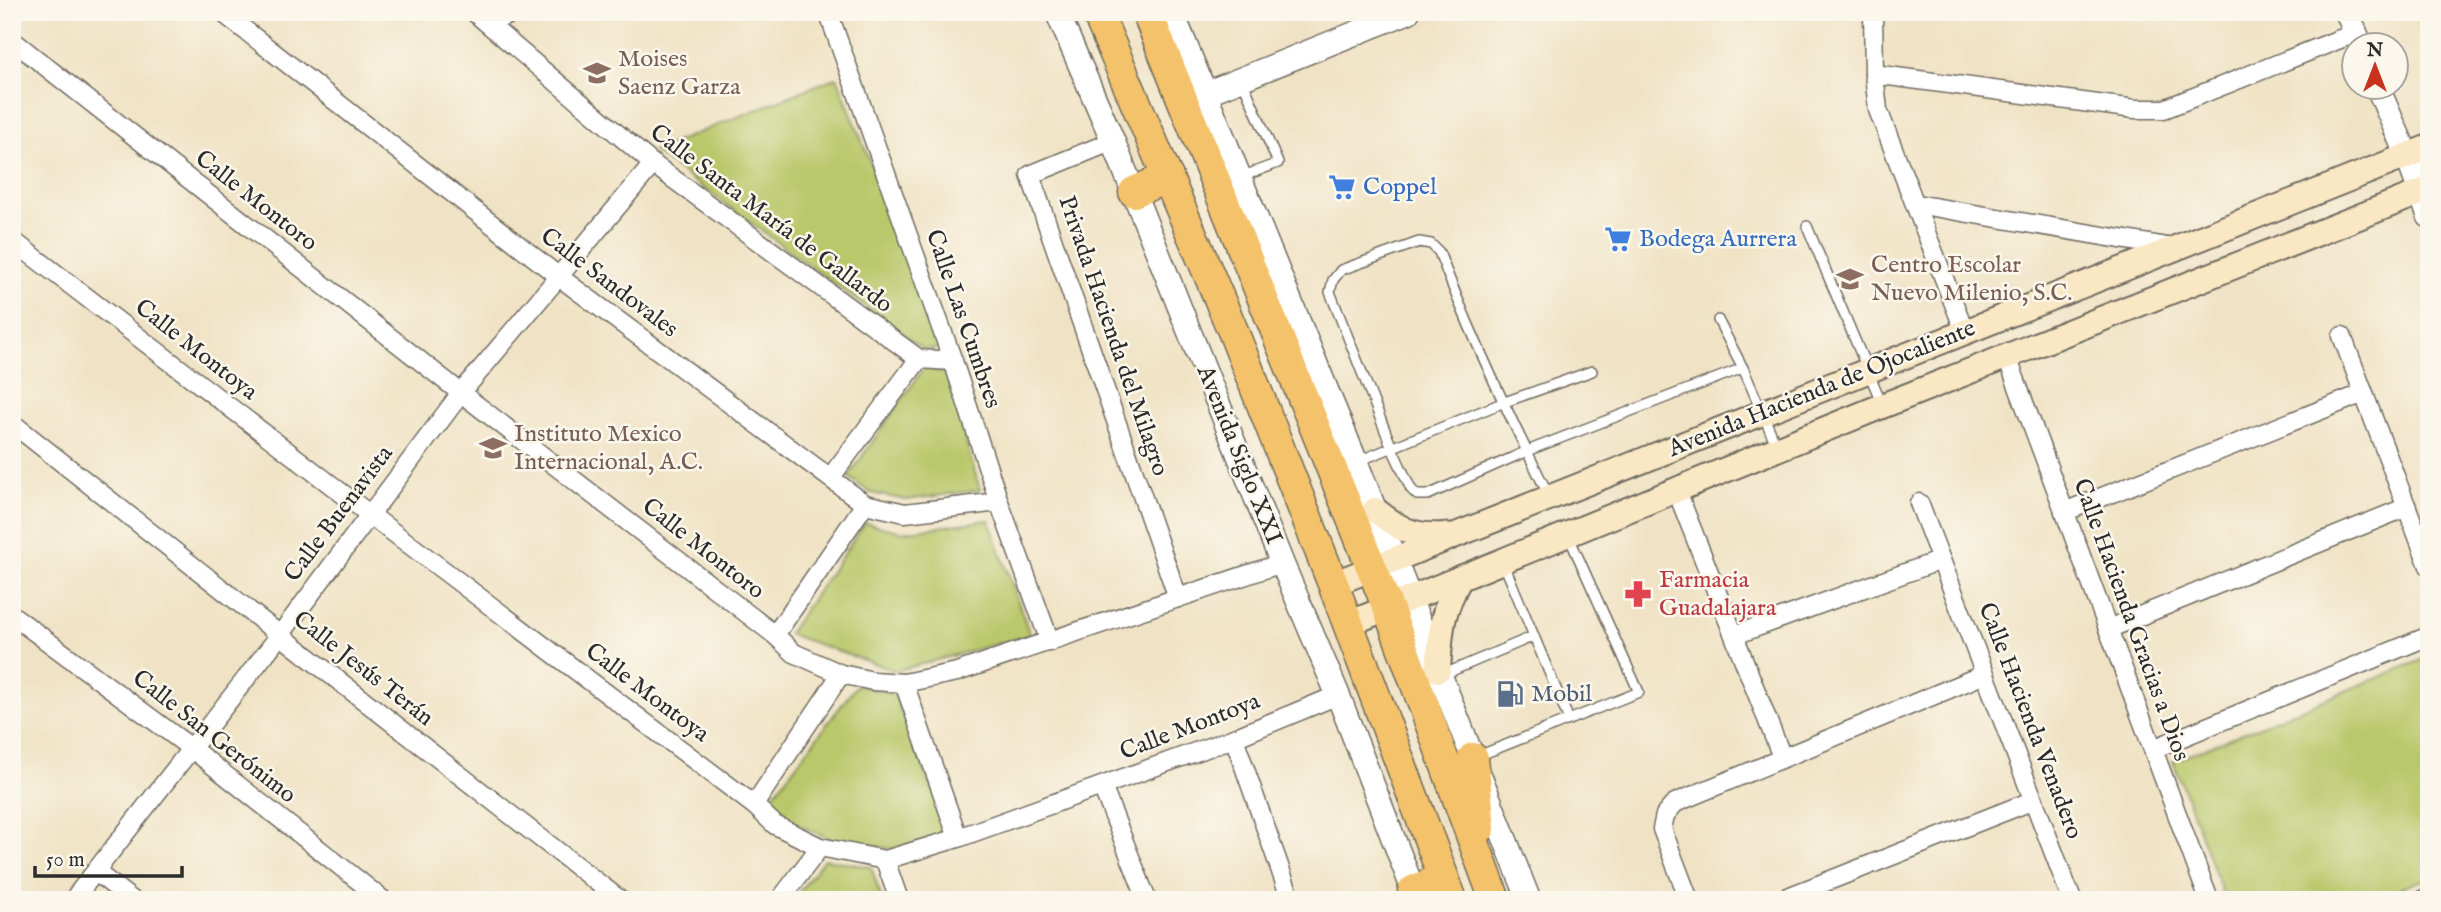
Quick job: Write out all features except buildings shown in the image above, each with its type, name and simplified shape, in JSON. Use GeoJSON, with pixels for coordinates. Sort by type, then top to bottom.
{"type":"FeatureCollection","features":[{"type":"Feature","properties":{"kind":"highway","name":"Avenida Siglo XXI"},"geometry":{"type":"LineString","coordinates":[[1097,12],[1233,331],[1333,584],[1448,889]]}},
{"type":"Feature","properties":{"kind":"highway"},"geometry":{"type":"LineString","coordinates":[[1147,12],[1399,603],[1490,886]]}},
{"type":"Feature","properties":{"kind":"highway"},"geometry":{"type":"LineString","coordinates":[[1134,192],[1168,177]]}},
{"type":"Feature","properties":{"kind":"highway"},"geometry":{"type":"LineString","coordinates":[[1473,758],[1490,886]]}},
{"type":"Feature","properties":{"kind":"highway"},"geometry":{"type":"LineString","coordinates":[[1415,895],[1448,889]]}},
{"type":"Feature","properties":{"kind":"main road","name":"Avenida Hacienda de Ojocaliente"},"geometry":{"type":"LineString","coordinates":[[1333,584],[2418,152]]}},
{"type":"Feature","properties":{"kind":"main road","name":"Avenida Hacienda de Ojocaliente"},"geometry":{"type":"LineString","coordinates":[[1348,624],[1882,406],[2424,191]]}},
{"type":"Feature","properties":{"kind":"main road"},"geometry":{"type":"LineString","coordinates":[[1375,510],[1394,525],[1412,534],[1458,535]]}},
{"type":"Feature","properties":{"kind":"main road"},"geometry":{"type":"LineString","coordinates":[[1439,673],[1441,624],[1446,604],[1460,578]]}},
{"type":"Feature","properties":{"kind":"street","name":"Calle Sandovales"},"geometry":{"type":"LineString","coordinates":[[222,12],[558,276],[865,504],[905,513],[999,502]]}},
{"type":"Feature","properties":{"kind":"street"},"geometry":{"type":"LineString","coordinates":[[480,17],[517,12]]}},
{"type":"Feature","properties":{"kind":"street","name":"Calle Las Cumbres"},"geometry":{"type":"LineString","coordinates":[[828,12],[1050,642]]}},
{"type":"Feature","properties":{"kind":"street","name":"Avenida Siglo XXI"},"geometry":{"type":"LineString","coordinates":[[1057,12],[1114,141],[1282,563],[1338,695],[1415,895]]}},
{"type":"Feature","properties":{"kind":"street"},"geometry":{"type":"LineString","coordinates":[[1172,12],[1375,510],[1383,564]]}},
{"type":"Feature","properties":{"kind":"street"},"geometry":{"type":"LineString","coordinates":[[1204,94],[1408,12]]}},
{"type":"Feature","properties":{"kind":"street"},"geometry":{"type":"LineString","coordinates":[[1873,12],[1874,74],[1878,110],[1965,332]]}},
{"type":"Feature","properties":{"kind":"street","name":"Calle Santa María de Gallardo"},"geometry":{"type":"LineString","coordinates":[[480,17],[653,164],[919,359]]}},
{"type":"Feature","properties":{"kind":"street"},"geometry":{"type":"LineString","coordinates":[[1874,74],[2135,109],[2164,108],[2354,30]]}},
{"type":"Feature","properties":{"kind":"street","name":"Calle Montoro"},"geometry":{"type":"LineString","coordinates":[[12,40],[461,393],[775,635],[794,653],[841,674],[873,681],[904,683],[957,672],[1282,563]]}},
{"type":"Feature","properties":{"kind":"street"},"geometry":{"type":"LineString","coordinates":[[2387,102],[2418,152],[2429,216]]}},
{"type":"Feature","properties":{"kind":"street","name":"Privada Hacienda del Milagro"},"geometry":{"type":"LineString","coordinates":[[1114,141],[1030,175],[1178,598]]}},
{"type":"Feature","properties":{"kind":"street","name":"Calle Buenavista"},"geometry":{"type":"LineString","coordinates":[[73,900],[280,635],[461,393],[653,164]]}},
{"type":"Feature","properties":{"kind":"street"},"geometry":{"type":"LineString","coordinates":[[1916,204],[2176,249]]}},
{"type":"Feature","properties":{"kind":"street","name":"Calle Montoya"},"geometry":{"type":"LineString","coordinates":[[12,240],[754,805],[775,825],[820,847],[885,860],[958,838],[1234,738],[1338,695]]}},
{"type":"Feature","properties":{"kind":"street"},"geometry":{"type":"LineString","coordinates":[[2342,336],[2429,566]]}},
{"type":"Feature","properties":{"kind":"street","name":"Calle Hacienda Gracias a Dios"},"geometry":{"type":"LineString","coordinates":[[2007,357],[2209,900]]}},
{"type":"Feature","properties":{"kind":"street"},"geometry":{"type":"LineString","coordinates":[[830,478],[919,359],[953,361]]}},
{"type":"Feature","properties":{"kind":"street"},"geometry":{"type":"LineString","coordinates":[[2064,512],[2364,393]]}},
{"type":"Feature","properties":{"kind":"street","name":"Calle Jesús Terán"},"geometry":{"type":"LineString","coordinates":[[12,422],[620,900]]}},
{"type":"Feature","properties":{"kind":"street"},"geometry":{"type":"LineString","coordinates":[[1676,489],[1782,757]]}},
{"type":"Feature","properties":{"kind":"street","name":"Calle Hacienda Venadero"},"geometry":{"type":"LineString","coordinates":[[1919,503],[2072,900]]}},
{"type":"Feature","properties":{"kind":"street"},"geometry":{"type":"LineString","coordinates":[[775,635],[865,504]]}},
{"type":"Feature","properties":{"kind":"street"},"geometry":{"type":"LineString","coordinates":[[2108,629],[2407,507]]}},
{"type":"Feature","properties":{"kind":"street"},"geometry":{"type":"LineString","coordinates":[[1735,635],[1941,560]]}},
{"type":"Feature","properties":{"kind":"street"},"geometry":{"type":"LineString","coordinates":[[1399,603],[1439,673],[1528,900]]}},
{"type":"Feature","properties":{"kind":"street","name":"Calle San Gerónimo"},"geometry":{"type":"LineString","coordinates":[[12,615],[191,748],[383,900]]}},
{"type":"Feature","properties":{"kind":"street"},"geometry":{"type":"LineString","coordinates":[[2153,749],[2429,636]]}},
{"type":"Feature","properties":{"kind":"street"},"geometry":{"type":"LineString","coordinates":[[754,805],[841,674]]}},
{"type":"Feature","properties":{"kind":"street"},"geometry":{"type":"LineString","coordinates":[[1689,900],[1662,829],[1665,815],[1675,803],[1985,674]]}},
{"type":"Feature","properties":{"kind":"street"},"geometry":{"type":"LineString","coordinates":[[904,683],[958,838]]}},
{"type":"Feature","properties":{"kind":"street"},"geometry":{"type":"LineString","coordinates":[[1234,738],[1291,900]]}},
{"type":"Feature","properties":{"kind":"street"},"geometry":{"type":"LineString","coordinates":[[1102,786],[1147,900]]}},
{"type":"Feature","properties":{"kind":"street"},"geometry":{"type":"LineString","coordinates":[[1780,900],[2034,800]]}},
{"type":"Feature","properties":{"kind":"street"},"geometry":{"type":"LineString","coordinates":[[780,900],[820,847]]}},
{"type":"Feature","properties":{"kind":"street"},"geometry":{"type":"LineString","coordinates":[[885,860],[899,900]]}},
{"type":"Feature","properties":{"kind":"street"},"geometry":{"type":"LineString","coordinates":[[96,872],[132,900]]}},
{"type":"Feature","properties":{"kind":"street"},"geometry":{"type":"LineString","coordinates":[[2422,900],[2429,897]]}},
{"type":"Feature","properties":{"kind":"lane"},"geometry":{"type":"LineString","coordinates":[[1239,178],[1278,163],[1242,79]]}},
{"type":"Feature","properties":{"kind":"lane"},"geometry":{"type":"LineString","coordinates":[[1807,226],[1882,406]]}},
{"type":"Feature","properties":{"kind":"lane"},"geometry":{"type":"LineString","coordinates":[[1550,497],[1527,451],[1503,403],[1439,252],[1431,244],[1419,242],[1342,270],[1333,280],[1330,292],[1392,448],[1411,489],[1417,495],[1428,495],[1527,451],[1743,368]]}},
{"type":"Feature","properties":{"kind":"lane"},"geometry":{"type":"LineString","coordinates":[[1717,320],[1743,368],[1778,448]]}},
{"type":"Feature","properties":{"kind":"lane"},"geometry":{"type":"LineString","coordinates":[[1356,462],[1503,403],[1592,371]]}},
{"type":"Feature","properties":{"kind":"lane"},"geometry":{"type":"LineString","coordinates":[[1473,758],[1639,692],[1568,534]]}},
{"type":"Feature","properties":{"kind":"lane"},"geometry":{"type":"LineString","coordinates":[[1503,560],[1569,720]]}},
{"type":"Feature","properties":{"kind":"lane"},"geometry":{"type":"LineString","coordinates":[[1439,673],[1534,636]]}},
{"type":"Feature","properties":{"kind":"green space"},"geometry":{"type":"Polygon","coordinates":[[[837,77],[943,349],[923,349],[653,151],[837,77]]]}},
{"type":"Feature","properties":{"kind":"green space"},"geometry":{"type":"Polygon","coordinates":[[[924,368],[946,373],[980,490],[906,500],[871,493],[848,477],[924,368]]]}},
{"type":"Feature","properties":{"kind":"green space"},"geometry":{"type":"Polygon","coordinates":[[[989,520],[1030,635],[896,671],[788,634],[865,523],[902,532],[989,520]]]}},
{"type":"Feature","properties":{"kind":"green space"},"geometry":{"type":"Polygon","coordinates":[[[2429,657],[2429,878],[2368,900],[2225,900],[2173,761],[2429,657]]]}},
{"type":"Feature","properties":{"kind":"green space"},"geometry":{"type":"Polygon","coordinates":[[[857,685],[894,694],[951,834],[892,849],[830,839],[783,818],[768,802],[857,685]]]}},
{"type":"Feature","properties":{"kind":"green space"},"geometry":{"type":"Polygon","coordinates":[[[824,859],[871,867],[882,900],[793,900],[824,859]]]}},
{"type":"Feature","properties":{"kind":"place","name":"Moises Saenz Garza"},"geometry":{"type":"Point","coordinates":[597,73]}},
{"type":"Feature","properties":{"kind":"place","name":"Coppel"},"geometry":{"type":"Point","coordinates":[1342,187]}},
{"type":"Feature","properties":{"kind":"place","name":"Bodega Aurrera"},"geometry":{"type":"Point","coordinates":[1618,239]}},
{"type":"Feature","properties":{"kind":"place","name":"Centro Escolar Nuevo Milenio, S.C."},"geometry":{"type":"Point","coordinates":[1850,279]}},
{"type":"Feature","properties":{"kind":"place","name":"Instituto Mexico Internacional, A.C."},"geometry":{"type":"Point","coordinates":[493,448]}},
{"type":"Feature","properties":{"kind":"place","name":"Farmacia Guadalajara"},"geometry":{"type":"Point","coordinates":[1638,594]}},
{"type":"Feature","properties":{"kind":"place","name":"Mobil"},"geometry":{"type":"Point","coordinates":[1510,694]}}]}
